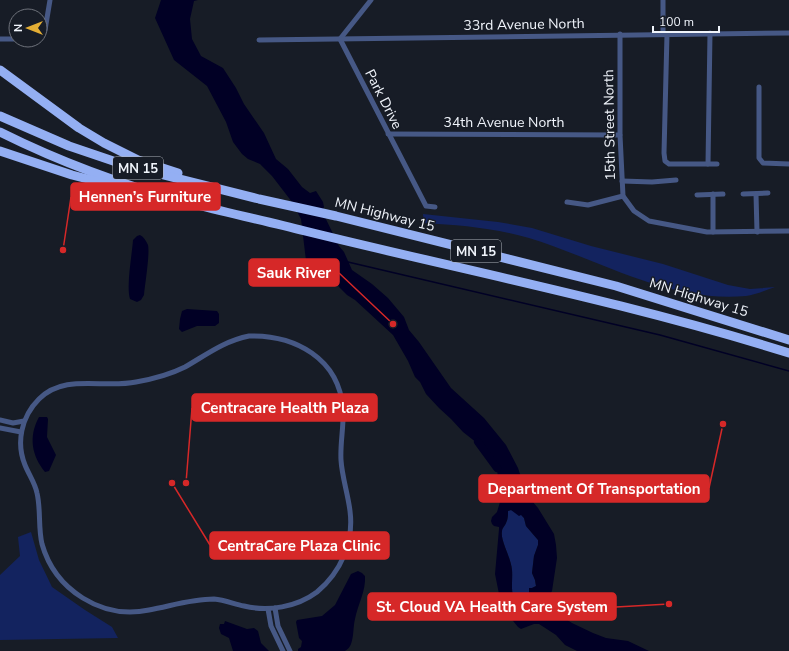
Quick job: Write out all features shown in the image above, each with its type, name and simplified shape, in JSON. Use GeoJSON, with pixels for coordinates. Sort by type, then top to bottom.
{"type":"FeatureCollection","features":[{"type":"Feature","properties":{"kind":"highway"},"geometry":{"type":"LineString","coordinates":[[0,70],[79,128],[115,149],[138,160],[259,199]]}},
{"type":"Feature","properties":{"kind":"highway","name":"MN Highway 15"},"geometry":{"type":"LineString","coordinates":[[0,116],[69,146],[128,166],[616,286],[789,340]]}},
{"type":"Feature","properties":{"kind":"highway","name":"MN Highway 15"},"geometry":{"type":"LineString","coordinates":[[0,132],[43,152],[92,171],[191,203],[612,304],[728,334],[789,353]]}},
{"type":"Feature","properties":{"kind":"highway"},"geometry":{"type":"LineString","coordinates":[[0,150],[38,164],[126,190],[191,203]]}},
{"type":"Feature","properties":{"kind":"street"},"geometry":{"type":"LineString","coordinates":[[48,12],[50,0]]}},
{"type":"Feature","properties":{"kind":"street"},"geometry":{"type":"LineString","coordinates":[[340,39],[371,0]]}},
{"type":"Feature","properties":{"kind":"street"},"geometry":{"type":"LineString","coordinates":[[663,0],[665,34],[665,161],[669,164],[718,164]]}},
{"type":"Feature","properties":{"kind":"street"},"geometry":{"type":"LineString","coordinates":[[708,164],[710,33]]}},
{"type":"Feature","properties":{"kind":"street","name":"33rd Avenue North"},"geometry":{"type":"LineString","coordinates":[[260,40],[620,34],[789,33]]}},
{"type":"Feature","properties":{"kind":"street","name":"15th Street North"},"geometry":{"type":"LineString","coordinates":[[620,34],[620,135],[623,196],[634,211],[649,221],[713,232]]}},
{"type":"Feature","properties":{"kind":"street","name":"Park Drive"},"geometry":{"type":"LineString","coordinates":[[340,39],[426,206],[435,207]]}},
{"type":"Feature","properties":{"kind":"street"},"geometry":{"type":"LineString","coordinates":[[759,87],[759,158],[763,163],[789,164]]}},
{"type":"Feature","properties":{"kind":"street","name":"34th Avenue North"},"geometry":{"type":"LineString","coordinates":[[388,134],[620,135]]}},
{"type":"Feature","properties":{"kind":"street"},"geometry":{"type":"LineString","coordinates":[[622,181],[652,182],[676,180]]}},
{"type":"Feature","properties":{"kind":"street"},"geometry":{"type":"LineString","coordinates":[[697,194],[723,194]]}},
{"type":"Feature","properties":{"kind":"street"},"geometry":{"type":"LineString","coordinates":[[713,194],[713,232],[789,231]]}},
{"type":"Feature","properties":{"kind":"street"},"geometry":{"type":"LineString","coordinates":[[744,194],[768,194]]}},
{"type":"Feature","properties":{"kind":"street"},"geometry":{"type":"LineString","coordinates":[[756,194],[757,232]]}},
{"type":"Feature","properties":{"kind":"street"},"geometry":{"type":"LineString","coordinates":[[567,202],[588,205],[623,196]]}},
{"type":"Feature","properties":{"kind":"street"},"geometry":{"type":"LineString","coordinates":[[262,336],[281,339],[305,348],[315,355],[329,371],[341,397],[343,407],[340,458],[350,509],[351,520],[349,541],[340,564],[324,585],[315,593],[287,606],[268,609],[246,607],[225,600],[214,599],[181,602],[154,609],[133,612],[108,610],[83,599],[62,581],[55,572],[45,553],[40,533],[38,495],[22,457],[20,441],[21,432],[28,413],[39,399],[54,388],[72,383],[103,385],[128,384],[161,377],[184,367],[223,344],[240,338],[262,336]]}},
{"type":"Feature","properties":{"kind":"street"},"geometry":{"type":"LineString","coordinates":[[0,420],[13,423],[24,421]]}},
{"type":"Feature","properties":{"kind":"street"},"geometry":{"type":"LineString","coordinates":[[0,428],[21,432]]}},
{"type":"Feature","properties":{"kind":"street"},"geometry":{"type":"LineString","coordinates":[[275,608],[278,626],[290,651]]}},
{"type":"Feature","properties":{"kind":"street"},"geometry":{"type":"LineString","coordinates":[[268,609],[271,626],[283,651]]}},
{"type":"Feature","properties":{"kind":"shaded area"},"geometry":{"type":"Polygon","coordinates":[[[161,0],[198,0],[194,1],[190,19],[192,39],[201,56],[223,68],[244,104],[264,133],[276,159],[288,169],[302,187],[310,193],[316,191],[323,202],[324,207],[322,211],[352,270],[372,284],[388,298],[404,317],[409,330],[451,388],[484,418],[506,445],[518,468],[527,495],[538,508],[554,534],[557,558],[552,591],[548,598],[552,610],[572,623],[593,633],[606,638],[628,641],[649,651],[577,651],[565,645],[556,635],[539,624],[534,624],[521,629],[509,616],[507,604],[503,601],[500,606],[500,596],[495,574],[499,527],[494,526],[491,521],[492,517],[497,512],[500,502],[497,470],[488,455],[477,443],[463,432],[426,394],[420,382],[415,377],[408,361],[393,335],[339,287],[328,268],[321,267],[321,270],[313,273],[307,269],[301,219],[292,202],[272,176],[260,164],[248,159],[242,154],[233,142],[226,122],[207,86],[174,60],[155,18],[161,0]],[[511,510],[508,511],[506,524],[502,529],[502,535],[511,565],[513,597],[520,606],[521,604],[529,604],[529,588],[536,586],[532,573],[538,540],[526,526],[524,518],[521,515],[519,516],[511,510]]]}},
{"type":"Feature","properties":{"kind":"shaded area"},"geometry":{"type":"Polygon","coordinates":[[[423,214],[498,222],[532,228],[591,246],[663,264],[728,285],[750,289],[775,287],[757,294],[746,296],[717,296],[689,293],[662,287],[635,278],[529,238],[476,228],[424,223],[423,214]]]}},
{"type":"Feature","properties":{"kind":"shaded area"},"geometry":{"type":"Polygon","coordinates":[[[140,235],[144,238],[148,245],[148,255],[144,295],[141,300],[137,302],[130,299],[129,279],[133,240],[140,235]]]}},
{"type":"Feature","properties":{"kind":"shaded area"},"geometry":{"type":"Polygon","coordinates":[[[187,309],[217,311],[219,314],[219,323],[215,326],[197,326],[182,332],[179,329],[180,319],[182,311],[187,309]]]}},
{"type":"Feature","properties":{"kind":"shaded area"},"geometry":{"type":"Polygon","coordinates":[[[39,417],[47,417],[48,419],[47,437],[56,455],[49,471],[45,472],[34,453],[33,446],[33,432],[39,417]]]}},
{"type":"Feature","properties":{"kind":"shaded area"},"geometry":{"type":"Polygon","coordinates":[[[511,510],[521,514],[524,518],[526,526],[538,540],[532,573],[536,586],[529,588],[530,604],[518,605],[512,593],[512,570],[502,535],[502,529],[506,524],[508,511],[511,510]]]}},
{"type":"Feature","properties":{"kind":"shaded area"},"geometry":{"type":"Polygon","coordinates":[[[31,532],[39,560],[52,587],[112,627],[118,638],[0,640],[0,575],[20,556],[18,537],[31,532]]]}},
{"type":"Feature","properties":{"kind":"shaded area"},"geometry":{"type":"Polygon","coordinates":[[[358,571],[365,576],[365,582],[356,613],[353,638],[349,647],[345,651],[298,651],[301,647],[302,641],[299,638],[296,622],[297,620],[322,616],[335,605],[351,574],[358,571]]]}},
{"type":"Feature","properties":{"kind":"shaded area"},"geometry":{"type":"Polygon","coordinates":[[[225,621],[247,629],[254,628],[258,631],[261,643],[269,651],[233,651],[229,638],[221,634],[219,628],[220,624],[224,624],[225,621]]]}},
{"type":"Feature","properties":{"kind":"waterway"},"geometry":{"type":"LineString","coordinates":[[348,262],[660,335],[789,371]]}},
{"type":"Feature","properties":{"kind":"waterway"},"geometry":{"type":"LineString","coordinates":[[478,442],[497,468]]}},
{"type":"Feature","properties":{"kind":"place","name":"Hennen’s Furniture"},"geometry":{"type":"Point","coordinates":[63,250]}},
{"type":"Feature","properties":{"kind":"place","name":"Sauk River"},"geometry":{"type":"Point","coordinates":[393,324]}},
{"type":"Feature","properties":{"kind":"place","name":"Department Of Transportation"},"geometry":{"type":"Point","coordinates":[723,424]}},
{"type":"Feature","properties":{"kind":"place","name":"CentraCare Plaza Clinic"},"geometry":{"type":"Point","coordinates":[172,483]}},
{"type":"Feature","properties":{"kind":"place","name":"Centracare Health Plaza"},"geometry":{"type":"Point","coordinates":[186,483]}},
{"type":"Feature","properties":{"kind":"place","name":"St. Cloud VA Health Care System"},"geometry":{"type":"Point","coordinates":[669,604]}}]}
